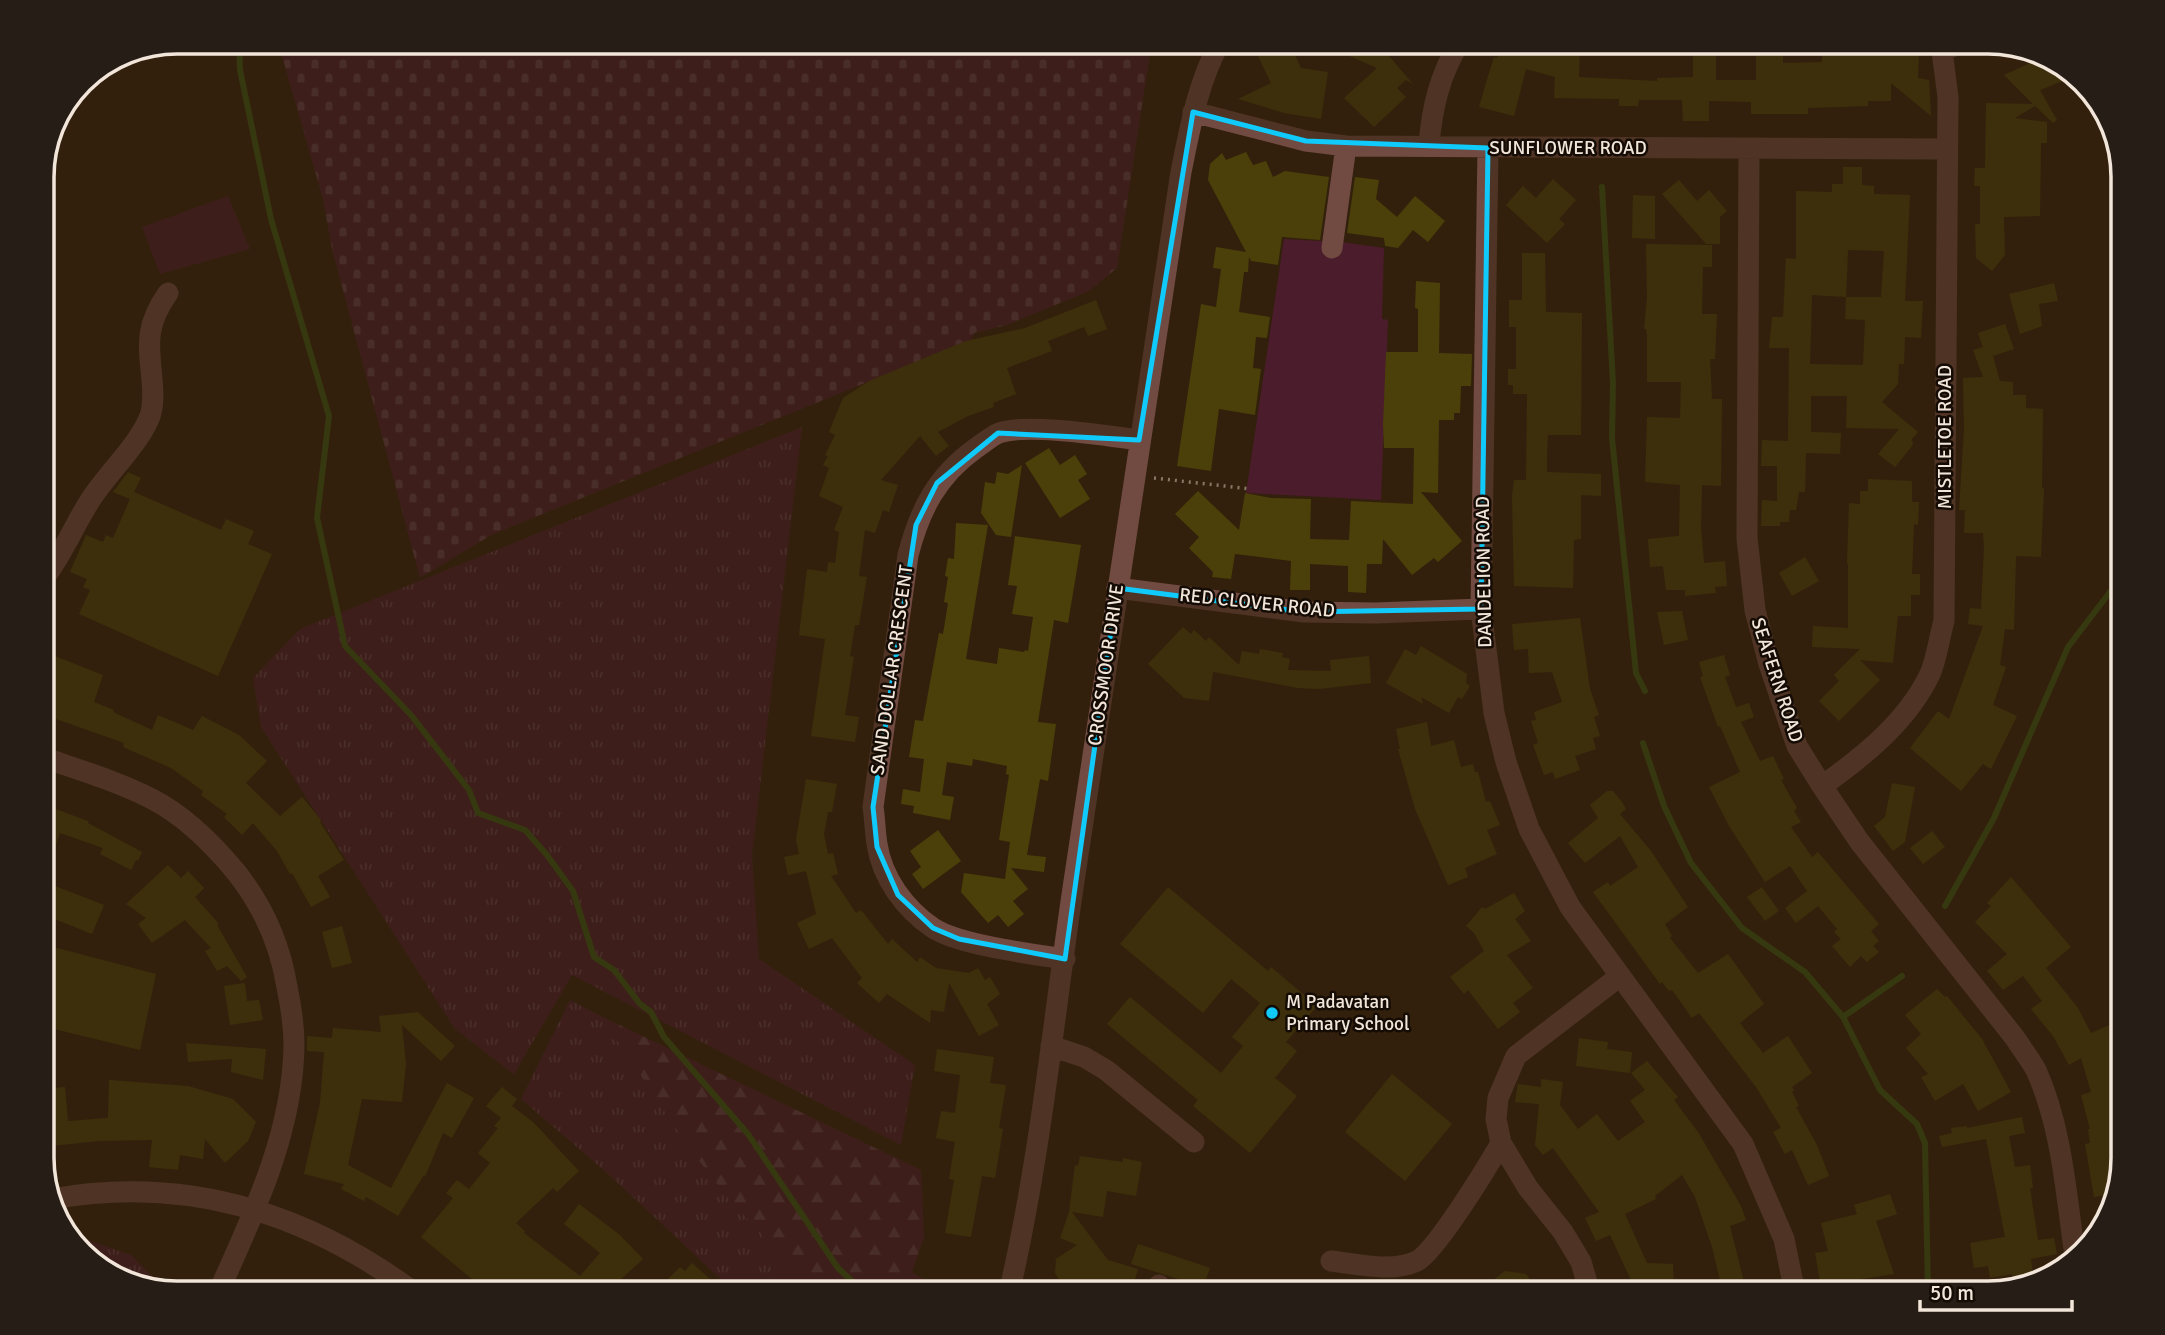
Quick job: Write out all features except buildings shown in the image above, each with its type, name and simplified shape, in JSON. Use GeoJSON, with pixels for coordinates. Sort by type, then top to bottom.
{"type":"FeatureCollection","features":[{"type":"Feature","properties":{"kind":"street","name":"CROSSMOOR DRIVE"},"geometry":{"type":"LineString","coordinates":[[1012,1281],[1024,1231],[1117,587],[1181,172],[1193,112],[1215,54]]}},
{"type":"Feature","properties":{"kind":"street"},"geometry":{"type":"LineString","coordinates":[[1429,145],[1431,115],[1438,86],[1453,54]]}},
{"type":"Feature","properties":{"kind":"street","name":"MISTLETOE ROAD"},"geometry":{"type":"LineString","coordinates":[[1822,786],[1859,760],[1900,720],[1930,673],[1944,621],[1948,97],[1941,54]]}},
{"type":"Feature","properties":{"kind":"street","name":"SUNFLOWER ROAD"},"geometry":{"type":"LineString","coordinates":[[1193,112],[1306,141],[1346,146],[1947,149]]}},
{"type":"Feature","properties":{"kind":"street"},"geometry":{"type":"LineString","coordinates":[[1332,248],[1346,146]]}},
{"type":"Feature","properties":{"kind":"street","name":"DANDELION ROAD"},"geometry":{"type":"LineString","coordinates":[[1488,148],[1481,609],[1494,713],[1506,762],[1529,830],[1570,907],[1743,1144],[1784,1239],[1793,1281]]}},
{"type":"Feature","properties":{"kind":"street","name":"SEAFERN ROAD"},"geometry":{"type":"LineString","coordinates":[[1749,148],[1747,538],[1755,610],[1769,664],[1797,746],[1822,786],[1859,841],[2015,1038],[2034,1067],[2048,1101],[2059,1144],[2074,1246]]}},
{"type":"Feature","properties":{"kind":"street"},"geometry":{"type":"LineString","coordinates":[[55,559],[92,498],[133,445],[150,415],[153,397],[150,328],[157,308],[168,293]]}},
{"type":"Feature","properties":{"kind":"street","name":"SAND DOLLAR CRESCENT"},"geometry":{"type":"LineString","coordinates":[[1065,959],[959,939],[933,928],[892,886],[877,847],[873,807],[906,568],[916,525],[937,483],[967,455],[998,433],[1048,430],[1139,440]]}},
{"type":"Feature","properties":{"kind":"street","name":"RED CLOVER ROAD"},"geometry":{"type":"LineString","coordinates":[[1117,587],[1304,612],[1481,609]]}},
{"type":"Feature","properties":{"kind":"street"},"geometry":{"type":"LineString","coordinates":[[55,762],[153,799],[201,834],[244,882],[264,914],[281,955],[292,1015],[293,1071],[284,1121],[256,1210],[223,1281]]}},
{"type":"Feature","properties":{"kind":"street"},"geometry":{"type":"LineString","coordinates":[[1587,1281],[1581,1262],[1563,1232],[1528,1188],[1501,1143],[1496,1119],[1498,1098],[1516,1056],[1620,976]]}},
{"type":"Feature","properties":{"kind":"street"},"geometry":{"type":"LineString","coordinates":[[1051,1046],[1084,1057],[1106,1070],[1194,1142]]}},
{"type":"Feature","properties":{"kind":"street"},"geometry":{"type":"LineString","coordinates":[[1331,1261],[1388,1267],[1415,1262],[1432,1247],[1501,1143]]}},
{"type":"Feature","properties":{"kind":"street"},"geometry":{"type":"LineString","coordinates":[[61,1198],[98,1194],[164,1193],[200,1196],[256,1210],[344,1246],[397,1281]]}},
{"type":"Feature","properties":{"kind":"path"},"geometry":{"type":"LineString","coordinates":[[1134,475],[1251,489]]}},
{"type":"Feature","properties":{"kind":"highlighted area"},"geometry":{"type":"Polygon","coordinates":[[[1193,112],[1306,141],[1488,148],[1481,609],[1304,612],[1117,588],[1065,959],[959,939],[933,928],[898,895],[877,847],[873,807],[916,525],[937,483],[998,433],[1139,440],[1193,112]]]}},
{"type":"Feature","properties":{"kind":"green space"},"geometry":{"type":"Polygon","coordinates":[[[281,54],[1150,54],[1117,268],[1089,291],[1007,325],[974,333],[971,340],[491,535],[420,578],[332,249],[323,199],[281,54]]]}},
{"type":"Feature","properties":{"kind":"green space"},"geometry":{"type":"Polygon","coordinates":[[[228,196],[250,249],[160,274],[142,227],[228,196]]]}},
{"type":"Feature","properties":{"kind":"green space"},"geometry":{"type":"Polygon","coordinates":[[[1284,239],[1341,242],[1384,248],[1382,319],[1388,320],[1381,500],[1246,493],[1284,239]]]}},
{"type":"Feature","properties":{"kind":"green space"},"geometry":{"type":"Polygon","coordinates":[[[802,427],[752,855],[759,959],[915,1065],[901,1145],[572,975],[514,1074],[455,1029],[261,727],[253,678],[300,629],[802,427]]]}},
{"type":"Feature","properties":{"kind":"green space"},"geometry":{"type":"Polygon","coordinates":[[[570,1000],[601,1016],[692,1152],[730,1200],[807,1281],[723,1281],[606,1172],[521,1099],[570,1000]]]}},
{"type":"Feature","properties":{"kind":"green space"},"geometry":{"type":"Polygon","coordinates":[[[601,1016],[921,1170],[924,1237],[912,1272],[888,1281],[806,1281],[730,1200],[692,1152],[601,1016]]]}},
{"type":"Feature","properties":{"kind":"green space"},"geometry":{"type":"Polygon","coordinates":[[[85,1239],[131,1255],[155,1279],[116,1264],[85,1239]]]}},
{"type":"Feature","properties":{"kind":"green space"},"geometry":{"type":"Polygon","coordinates":[[[912,1272],[926,1281],[888,1281],[912,1272]]]}},
{"type":"Feature","properties":{"kind":"waterway"},"geometry":{"type":"LineString","coordinates":[[239,54],[240,70],[271,219],[329,416],[317,518],[345,646],[411,715],[469,790],[478,813],[525,830],[547,855],[573,891],[594,957],[614,970],[640,1004],[651,1012],[664,1037],[748,1134],[838,1268],[852,1281]]}},
{"type":"Feature","properties":{"kind":"waterway"},"geometry":{"type":"LineString","coordinates":[[1602,187],[1613,383],[1612,438],[1636,673],[1645,691]]}},
{"type":"Feature","properties":{"kind":"waterway"},"geometry":{"type":"LineString","coordinates":[[1945,906],[1994,818],[2068,647],[2110,591]]}},
{"type":"Feature","properties":{"kind":"waterway"},"geometry":{"type":"LineString","coordinates":[[1643,743],[1664,806],[1691,863],[1742,928],[1805,972],[1843,1017],[1880,1090],[1917,1124],[1925,1143],[1928,1281]]}},
{"type":"Feature","properties":{"kind":"waterway"},"geometry":{"type":"LineString","coordinates":[[1843,1017],[1902,976]]}},
{"type":"Feature","properties":{"kind":"place","name":"M Padavatan Primary School"},"geometry":{"type":"Point","coordinates":[1272,1013]}}]}
